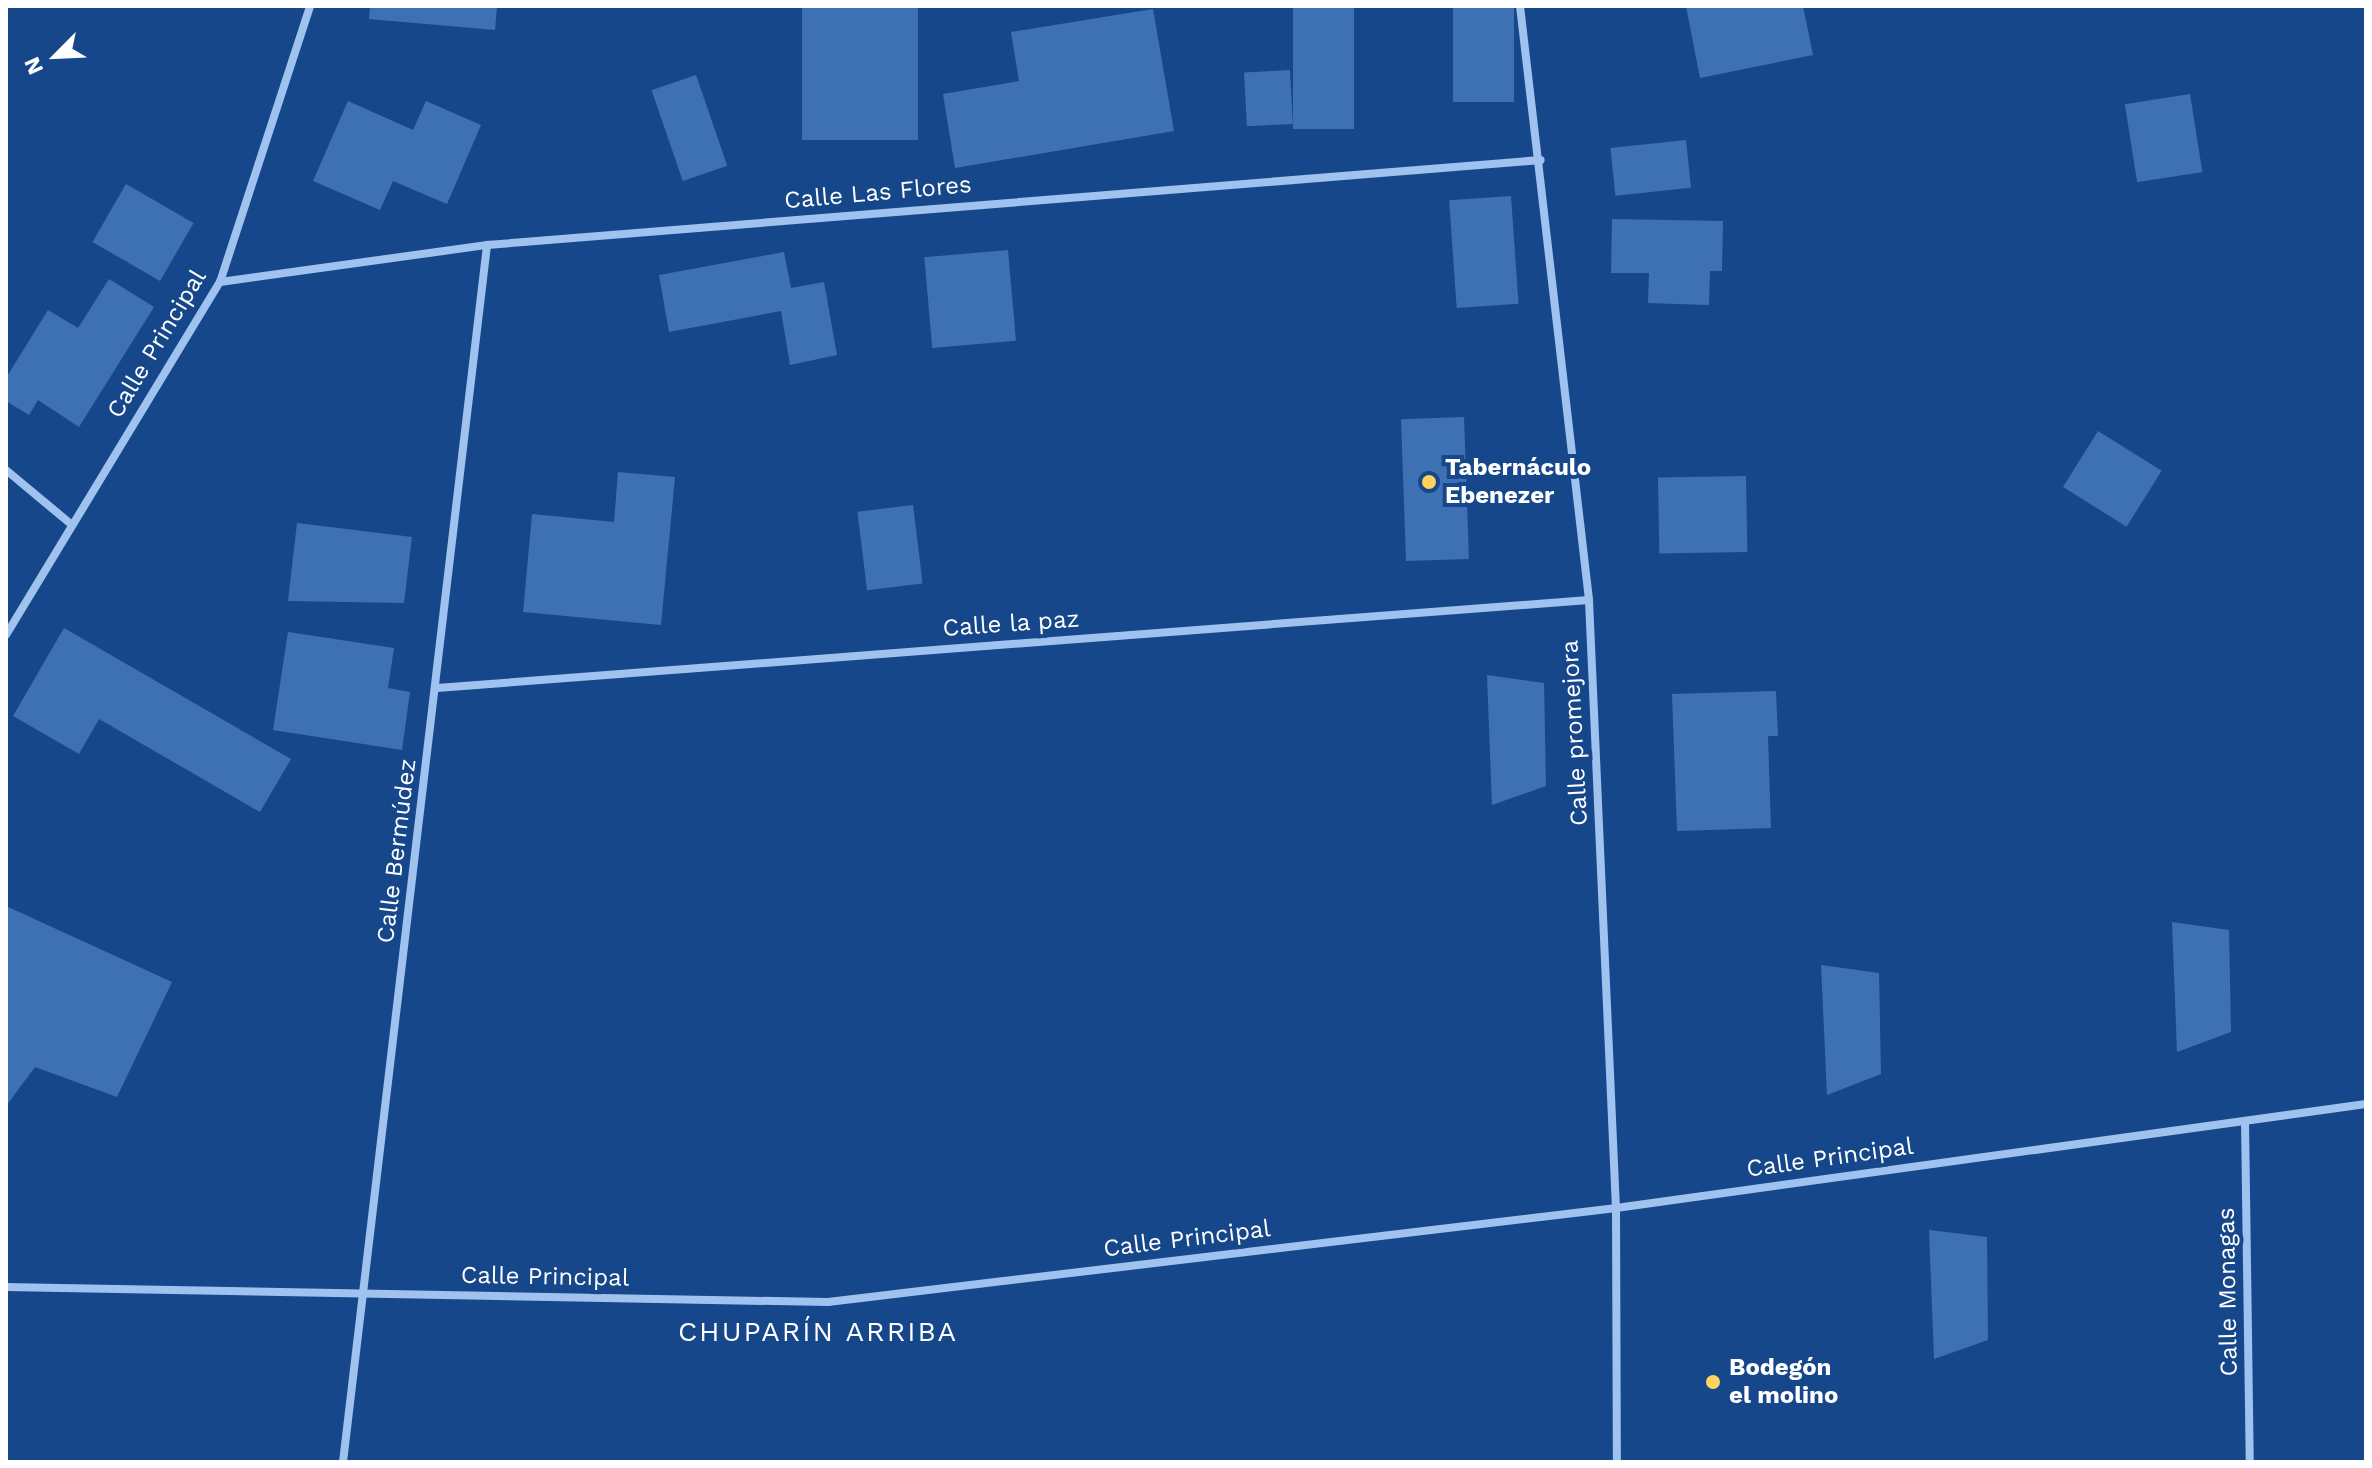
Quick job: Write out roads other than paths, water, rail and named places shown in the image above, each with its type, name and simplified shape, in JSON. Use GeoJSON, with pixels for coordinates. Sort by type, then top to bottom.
{"type":"FeatureCollection","features":[{"type":"Feature","properties":{"kind":"street","name":"Calle Principal"},"geometry":{"type":"LineString","coordinates":[[6,635],[220,282],[310,6]]}},
{"type":"Feature","properties":{"kind":"street","name":"Calle promejora"},"geometry":{"type":"LineString","coordinates":[[1520,6],[1541,160],[1589,600],[1616,1208],[1617,1462]]}},
{"type":"Feature","properties":{"kind":"street","name":"Calle Las Flores"},"geometry":{"type":"LineString","coordinates":[[220,282],[487,245],[1541,160]]}},
{"type":"Feature","properties":{"kind":"street","name":"Calle Bermúdez"},"geometry":{"type":"LineString","coordinates":[[343,1462],[437,688],[487,245]]}},
{"type":"Feature","properties":{"kind":"street"},"geometry":{"type":"LineString","coordinates":[[6,470],[72,525]]}},
{"type":"Feature","properties":{"kind":"street","name":"Calle la paz"},"geometry":{"type":"LineString","coordinates":[[437,688],[1589,600]]}},
{"type":"Feature","properties":{"kind":"street","name":"Calle Principal"},"geometry":{"type":"LineString","coordinates":[[6,1287],[828,1302],[1616,1208],[2366,1104]]}},
{"type":"Feature","properties":{"kind":"street","name":"Calle Monagas"},"geometry":{"type":"LineString","coordinates":[[2245,1121],[2250,1462]]}},
{"type":"Feature","properties":{"kind":"place","name":"Tabernáculo Ebenezer"},"geometry":{"type":"Point","coordinates":[1429,482]}},
{"type":"Feature","properties":{"kind":"place","name":"Bodegón el molino"},"geometry":{"type":"Point","coordinates":[1713,1382]}},
{"type":"Feature","properties":{"kind":"district","name":"CHUPARÍN ARRIBA"},"geometry":{"type":"Point","coordinates":[818,1332]}}]}
